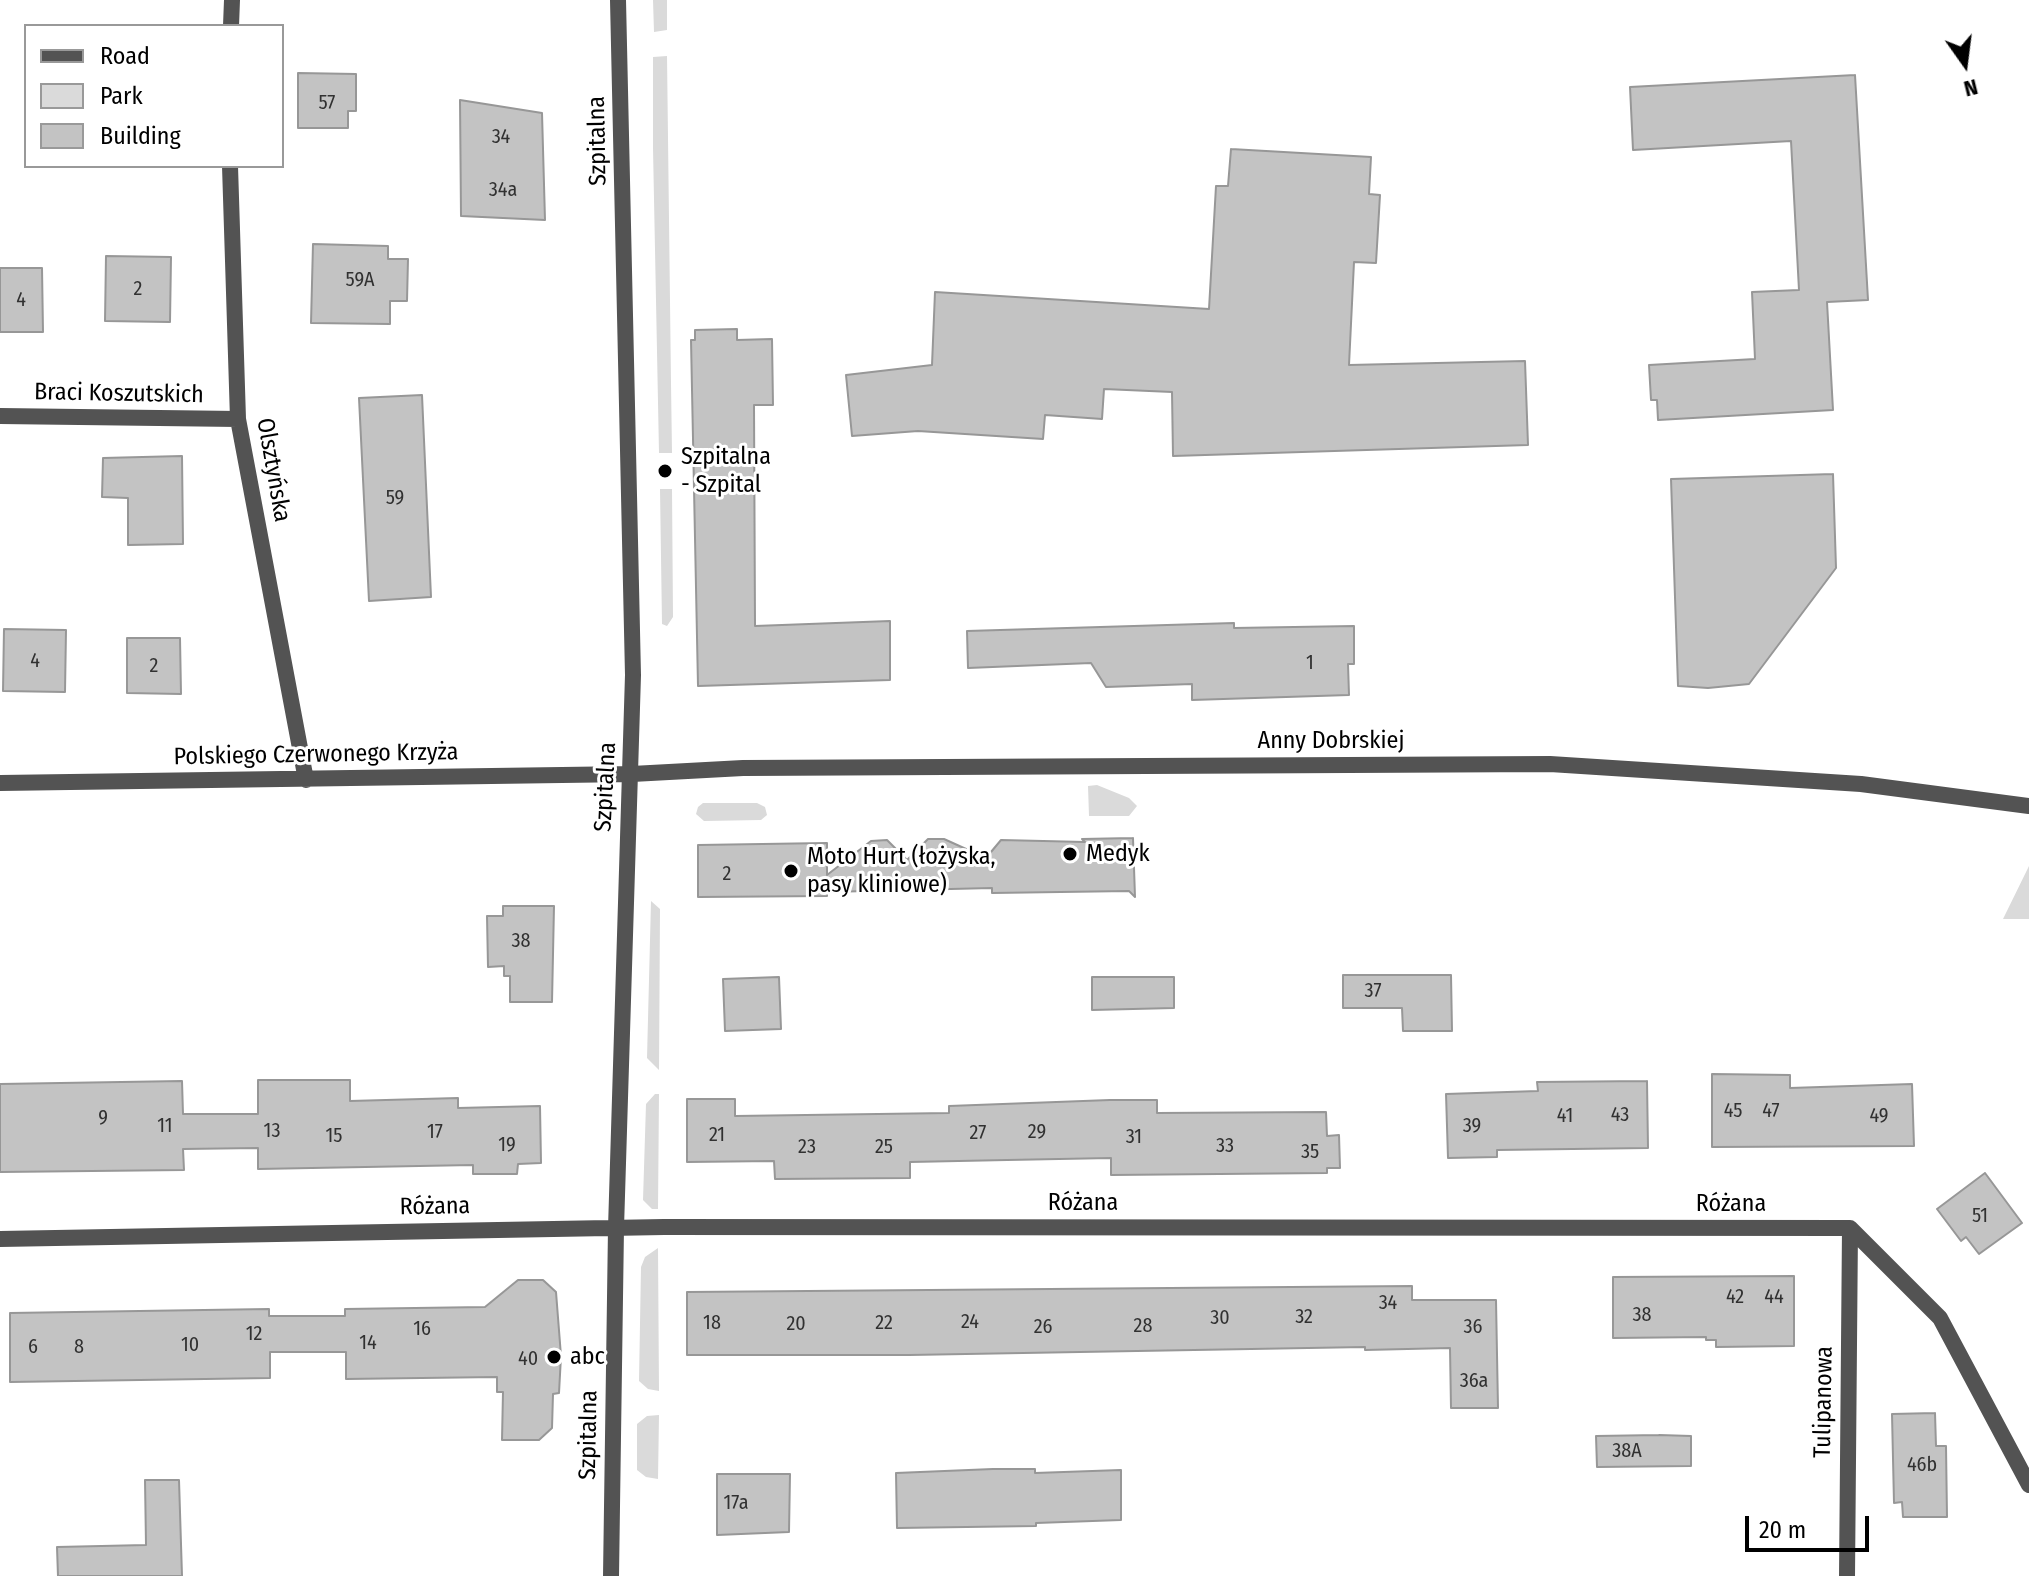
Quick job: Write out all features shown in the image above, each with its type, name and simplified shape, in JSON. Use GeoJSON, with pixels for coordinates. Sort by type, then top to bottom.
{"type":"FeatureCollection","features":[{"type":"Feature","properties":{"kind":"street"},"geometry":{"type":"LineString","coordinates":[[231,24],[232,0]]}},
{"type":"Feature","properties":{"kind":"street","name":"Szpitalna"},"geometry":{"type":"LineString","coordinates":[[611,1576],[616,1228],[633,675],[618,0]]}},
{"type":"Feature","properties":{"kind":"street","name":"Olsztyńska"},"geometry":{"type":"LineString","coordinates":[[230,168],[238,419],[306,780]]}},
{"type":"Feature","properties":{"kind":"street","name":"Braci Koszutskich"},"geometry":{"type":"LineString","coordinates":[[0,416],[238,419]]}},
{"type":"Feature","properties":{"kind":"street","name":"Anny Dobrskiej"},"geometry":{"type":"LineString","coordinates":[[632,774],[743,768],[1550,764],[1861,784],[2029,806]]}},
{"type":"Feature","properties":{"kind":"street","name":"Polskiego Czerwonego Krzyża"},"geometry":{"type":"LineString","coordinates":[[0,783],[632,774]]}},
{"type":"Feature","properties":{"kind":"street","name":"Różana"},"geometry":{"type":"LineString","coordinates":[[0,1239],[616,1228],[1850,1228]]}},
{"type":"Feature","properties":{"kind":"street"},"geometry":{"type":"LineString","coordinates":[[1850,1228],[1940,1318],[2029,1485]]}},
{"type":"Feature","properties":{"kind":"street","name":"Tulipanowa"},"geometry":{"type":"LineString","coordinates":[[1847,1576],[1850,1228]]}},
{"type":"Feature","properties":{"kind":"green space"},"geometry":{"type":"Polygon","coordinates":[[[653,0],[667,0],[667,30],[654,32],[653,0]]]}},
{"type":"Feature","properties":{"kind":"green space"},"geometry":{"type":"Polygon","coordinates":[[[667,56],[672,453],[659,453],[653,57],[667,56]]]}},
{"type":"Feature","properties":{"kind":"green space"},"geometry":{"type":"Polygon","coordinates":[[[660,489],[672,489],[673,617],[667,626],[662,624],[660,489]]]}},
{"type":"Feature","properties":{"kind":"green space"},"geometry":{"type":"Polygon","coordinates":[[[1097,785],[1129,798],[1137,806],[1129,816],[1089,816],[1088,786],[1097,785]]]}},
{"type":"Feature","properties":{"kind":"green space"},"geometry":{"type":"Polygon","coordinates":[[[703,803],[757,803],[765,807],[767,815],[761,820],[704,821],[696,814],[703,803]]]}},
{"type":"Feature","properties":{"kind":"green space"},"geometry":{"type":"Polygon","coordinates":[[[2029,866],[2029,919],[2003,919],[2029,866]]]}},
{"type":"Feature","properties":{"kind":"green space"},"geometry":{"type":"Polygon","coordinates":[[[651,901],[660,909],[659,1070],[647,1058],[651,901]]]}},
{"type":"Feature","properties":{"kind":"green space"},"geometry":{"type":"Polygon","coordinates":[[[655,1094],[659,1094],[658,1209],[652,1209],[643,1200],[646,1104],[655,1094]]]}},
{"type":"Feature","properties":{"kind":"green space"},"geometry":{"type":"Polygon","coordinates":[[[658,1248],[659,1391],[648,1389],[639,1381],[641,1267],[645,1257],[658,1248]]]}},
{"type":"Feature","properties":{"kind":"green space"},"geometry":{"type":"Polygon","coordinates":[[[659,1415],[658,1479],[646,1477],[637,1470],[637,1424],[647,1416],[659,1415]]]}},
{"type":"Feature","properties":{"kind":"building"},"geometry":{"type":"Polygon","coordinates":[[[298,73],[356,74],[356,111],[348,111],[348,128],[298,128],[298,73]]]}},
{"type":"Feature","properties":{"kind":"building"},"geometry":{"type":"Polygon","coordinates":[[[1855,75],[1868,300],[1827,302],[1833,410],[1658,420],[1657,400],[1651,400],[1649,365],[1755,359],[1752,292],[1799,290],[1791,141],[1633,150],[1630,87],[1855,75]]]}},
{"type":"Feature","properties":{"kind":"building"},"geometry":{"type":"Polygon","coordinates":[[[460,100],[542,113],[545,220],[461,216],[460,100]]]}},
{"type":"Feature","properties":{"kind":"building"},"geometry":{"type":"Polygon","coordinates":[[[1231,149],[1371,157],[1369,194],[1380,195],[1376,263],[1354,262],[1349,365],[1525,361],[1528,445],[1173,456],[1172,392],[1104,389],[1102,419],[1045,415],[1043,439],[918,431],[852,436],[846,375],[932,365],[935,292],[1209,309],[1216,186],[1228,186],[1231,149]]]}},
{"type":"Feature","properties":{"kind":"building"},"geometry":{"type":"Polygon","coordinates":[[[313,244],[388,246],[388,259],[408,259],[407,301],[390,301],[390,324],[311,323],[313,244]]]}},
{"type":"Feature","properties":{"kind":"building"},"geometry":{"type":"Polygon","coordinates":[[[106,256],[171,257],[170,322],[105,321],[106,256]]]}},
{"type":"Feature","properties":{"kind":"building"},"geometry":{"type":"Polygon","coordinates":[[[0,268],[42,268],[43,332],[0,332],[0,268]]]}},
{"type":"Feature","properties":{"kind":"building"},"geometry":{"type":"Polygon","coordinates":[[[737,329],[737,340],[772,339],[773,405],[754,405],[755,626],[890,621],[890,680],[698,686],[691,340],[695,340],[695,330],[737,329]]]}},
{"type":"Feature","properties":{"kind":"building"},"geometry":{"type":"Polygon","coordinates":[[[422,395],[431,597],[369,601],[359,398],[422,395]]]}},
{"type":"Feature","properties":{"kind":"building"},"geometry":{"type":"Polygon","coordinates":[[[182,456],[183,544],[128,545],[128,498],[102,497],[103,458],[182,456]]]}},
{"type":"Feature","properties":{"kind":"building"},"geometry":{"type":"Polygon","coordinates":[[[1833,474],[1836,568],[1749,684],[1708,688],[1678,686],[1671,479],[1833,474]]]}},
{"type":"Feature","properties":{"kind":"building"},"geometry":{"type":"Polygon","coordinates":[[[1234,623],[1234,628],[1354,626],[1354,664],[1348,664],[1349,695],[1192,700],[1192,684],[1106,687],[1091,663],[968,668],[967,631],[1234,623]]]}},
{"type":"Feature","properties":{"kind":"building"},"geometry":{"type":"Polygon","coordinates":[[[4,629],[66,630],[65,692],[3,691],[4,629]]]}},
{"type":"Feature","properties":{"kind":"building"},"geometry":{"type":"Polygon","coordinates":[[[127,638],[180,638],[181,694],[127,693],[127,638]]]}},
{"type":"Feature","properties":{"kind":"building"},"geometry":{"type":"Polygon","coordinates":[[[1133,838],[1135,897],[1129,891],[992,893],[992,888],[827,892],[827,896],[698,897],[698,845],[827,843],[827,875],[871,841],[887,840],[907,860],[928,839],[944,839],[986,858],[1001,840],[1085,842],[1082,839],[1133,838]]]}},
{"type":"Feature","properties":{"kind":"building"},"geometry":{"type":"Polygon","coordinates":[[[503,906],[554,906],[552,1002],[510,1002],[510,976],[504,976],[504,966],[488,967],[487,916],[503,916],[503,906]]]}},
{"type":"Feature","properties":{"kind":"building"},"geometry":{"type":"Polygon","coordinates":[[[1343,975],[1451,975],[1452,1031],[1403,1031],[1402,1008],[1343,1008],[1343,975]]]}},
{"type":"Feature","properties":{"kind":"building"},"geometry":{"type":"Polygon","coordinates":[[[779,977],[781,1029],[725,1031],[723,979],[779,977]]]}},
{"type":"Feature","properties":{"kind":"building"},"geometry":{"type":"Polygon","coordinates":[[[1092,977],[1174,977],[1174,1008],[1092,1010],[1092,977]]]}},
{"type":"Feature","properties":{"kind":"building"},"geometry":{"type":"Polygon","coordinates":[[[1712,1074],[1790,1075],[1790,1088],[1912,1084],[1914,1146],[1712,1147],[1712,1074]]]}},
{"type":"Feature","properties":{"kind":"building"},"geometry":{"type":"Polygon","coordinates":[[[258,1080],[350,1080],[350,1101],[458,1098],[458,1108],[540,1106],[541,1163],[518,1164],[517,1174],[473,1174],[473,1165],[258,1169],[258,1148],[183,1149],[184,1170],[0,1172],[0,1084],[182,1081],[183,1114],[258,1114],[258,1080]]]}},
{"type":"Feature","properties":{"kind":"building"},"geometry":{"type":"Polygon","coordinates":[[[1647,1081],[1648,1148],[1497,1150],[1497,1157],[1448,1158],[1446,1094],[1538,1091],[1537,1082],[1647,1081]]]}},
{"type":"Feature","properties":{"kind":"building"},"geometry":{"type":"Polygon","coordinates":[[[687,1099],[735,1099],[735,1116],[949,1113],[949,1106],[1110,1100],[1157,1100],[1157,1113],[1326,1112],[1327,1136],[1339,1135],[1340,1168],[1327,1168],[1327,1173],[1111,1175],[1111,1158],[1007,1160],[910,1162],[910,1178],[775,1179],[774,1161],[687,1162],[687,1099]]]}},
{"type":"Feature","properties":{"kind":"building"},"geometry":{"type":"Polygon","coordinates":[[[1985,1173],[2022,1223],[1979,1254],[1966,1237],[1961,1241],[1937,1209],[1985,1173]]]}},
{"type":"Feature","properties":{"kind":"building"},"geometry":{"type":"Polygon","coordinates":[[[1794,1276],[1794,1346],[1716,1347],[1716,1340],[1706,1340],[1706,1337],[1613,1338],[1613,1277],[1794,1276]]]}},
{"type":"Feature","properties":{"kind":"building"},"geometry":{"type":"Polygon","coordinates":[[[518,1280],[543,1280],[556,1292],[561,1356],[559,1393],[553,1394],[552,1428],[539,1440],[502,1440],[503,1392],[497,1392],[497,1377],[346,1379],[346,1352],[270,1352],[270,1378],[10,1382],[10,1313],[269,1309],[269,1316],[345,1316],[345,1309],[485,1307],[518,1280]]]}},
{"type":"Feature","properties":{"kind":"building"},"geometry":{"type":"Polygon","coordinates":[[[1412,1286],[1412,1300],[1496,1300],[1498,1408],[1451,1408],[1450,1348],[687,1355],[687,1292],[1412,1286]]]}},
{"type":"Feature","properties":{"kind":"building"},"geometry":{"type":"Polygon","coordinates":[[[1935,1413],[1936,1446],[1946,1446],[1947,1517],[1903,1517],[1902,1502],[1894,1503],[1892,1414],[1935,1413]]]}},
{"type":"Feature","properties":{"kind":"building"},"geometry":{"type":"Polygon","coordinates":[[[1596,1436],[1691,1436],[1691,1466],[1597,1467],[1596,1436]]]}},
{"type":"Feature","properties":{"kind":"building"},"geometry":{"type":"Polygon","coordinates":[[[1035,1469],[1035,1473],[1121,1470],[1121,1520],[1036,1523],[1036,1526],[897,1528],[896,1473],[1035,1469]]]}},
{"type":"Feature","properties":{"kind":"building"},"geometry":{"type":"Polygon","coordinates":[[[717,1474],[790,1474],[789,1532],[717,1535],[717,1474]]]}},
{"type":"Feature","properties":{"kind":"building"},"geometry":{"type":"Polygon","coordinates":[[[145,1480],[179,1480],[182,1576],[58,1576],[57,1547],[146,1545],[145,1480]]]}},
{"type":"Feature","properties":{"kind":"place","name":"Szpitalna - Szpital"},"geometry":{"type":"Point","coordinates":[665,471]}},
{"type":"Feature","properties":{"kind":"place","name":"Medyk"},"geometry":{"type":"Point","coordinates":[1070,854]}},
{"type":"Feature","properties":{"kind":"place","name":"Moto Hurt (łożyska, pasy kliniowe)"},"geometry":{"type":"Point","coordinates":[791,871]}},
{"type":"Feature","properties":{"kind":"place","name":"abc"},"geometry":{"type":"Point","coordinates":[554,1357]}}]}
